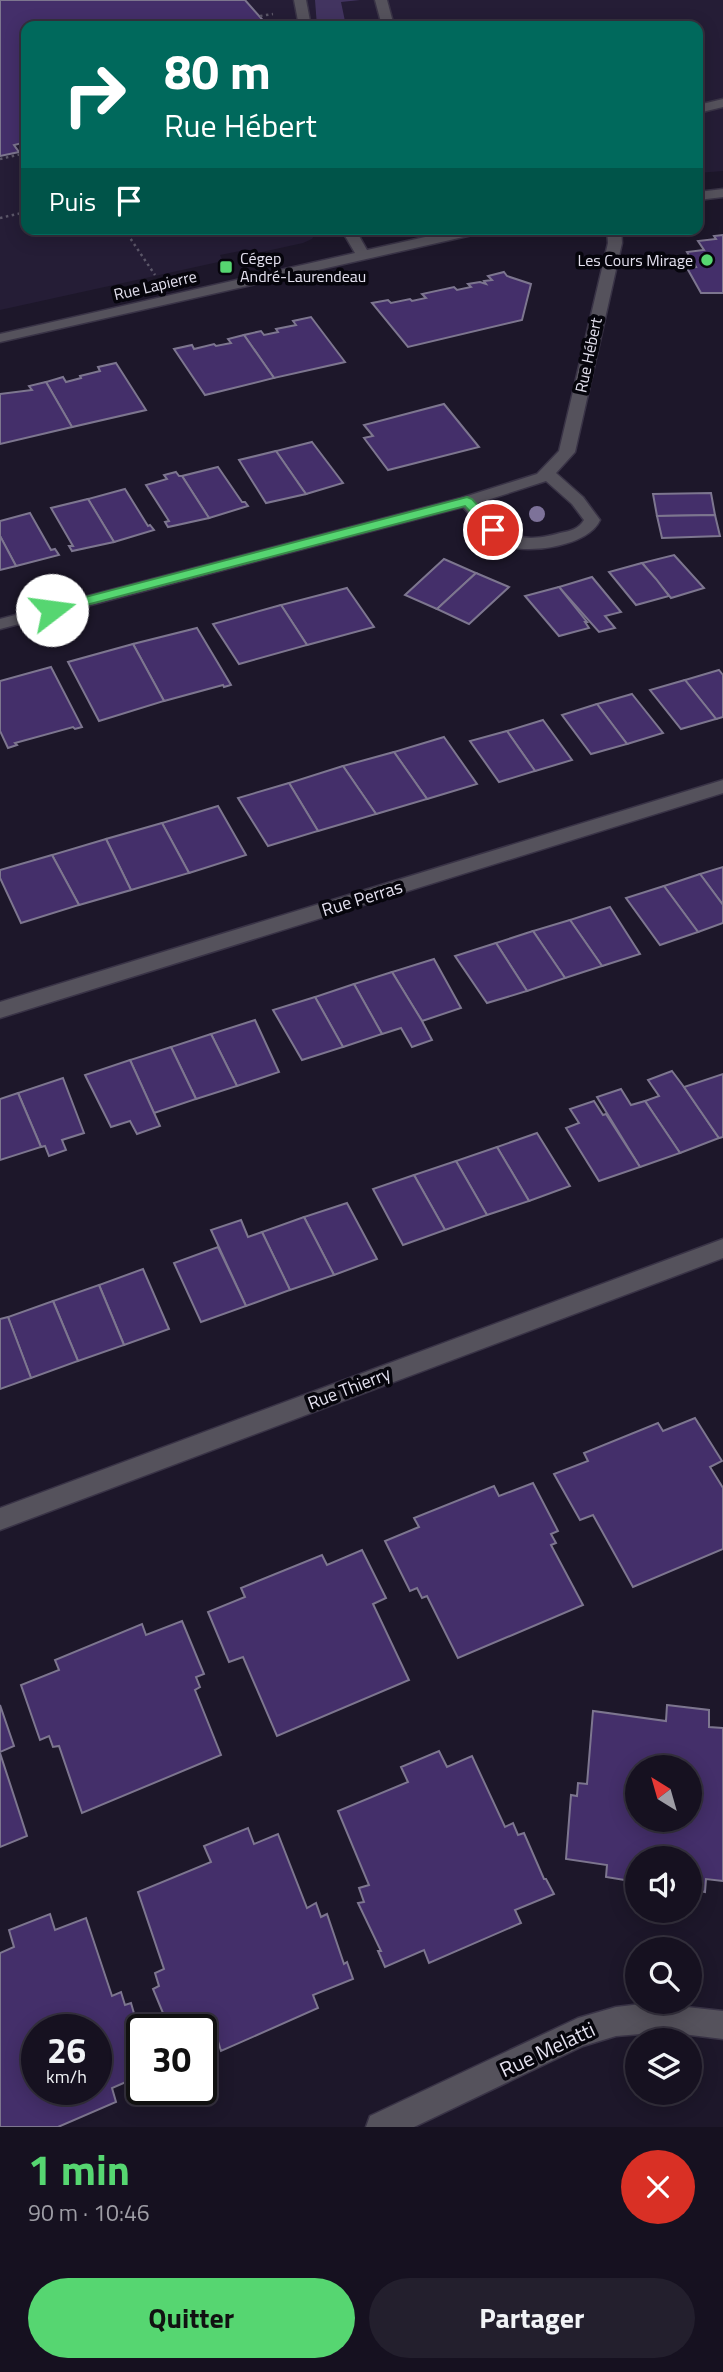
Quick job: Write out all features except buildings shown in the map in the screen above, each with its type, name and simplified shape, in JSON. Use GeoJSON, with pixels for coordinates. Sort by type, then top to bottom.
{"type":"FeatureCollection","features":[{"type":"Feature","properties":{"kind":"street"},"geometry":{"type":"LineString","coordinates":[[300,0],[304,21]]}},
{"type":"Feature","properties":{"kind":"street"},"geometry":{"type":"LineString","coordinates":[[382,0],[386,21]]}},
{"type":"Feature","properties":{"kind":"street"},"geometry":{"type":"LineString","coordinates":[[703,108],[723,103]]}},
{"type":"Feature","properties":{"kind":"street"},"geometry":{"type":"LineString","coordinates":[[703,195],[723,193]]}},
{"type":"Feature","properties":{"kind":"street"},"geometry":{"type":"LineString","coordinates":[[351,235],[363,255]]}},
{"type":"Feature","properties":{"kind":"street","name":"Rue Lapierre"},"geometry":{"type":"LineString","coordinates":[[0,338],[454,235]]}},
{"type":"Feature","properties":{"kind":"street","name":"Rue Hébert"},"geometry":{"type":"LineString","coordinates":[[0,624],[467,501],[524,485],[547,474],[567,452],[615,243],[614,235]]}},
{"type":"Feature","properties":{"kind":"street"},"geometry":{"type":"LineString","coordinates":[[467,501],[493,530],[517,545],[541,544],[583,532],[592,520],[588,513],[569,491],[547,474]]}},
{"type":"Feature","properties":{"kind":"street","name":"Rue Perras"},"geometry":{"type":"LineString","coordinates":[[0,1010],[723,786]]}},
{"type":"Feature","properties":{"kind":"street","name":"Rue Thierry"},"geometry":{"type":"LineString","coordinates":[[0,1519],[723,1248]]}},
{"type":"Feature","properties":{"kind":"street"},"geometry":{"type":"LineString","coordinates":[[697,1258],[723,1263]]}},
{"type":"Feature","properties":{"kind":"street","name":"Rue Melatti"},"geometry":{"type":"LineString","coordinates":[[381,2127],[578,2033],[611,2020],[648,2017],[723,2025]]}},
{"type":"Feature","properties":{"kind":"path"},"geometry":{"type":"LineString","coordinates":[[0,159],[21,154]]}},
{"type":"Feature","properties":{"kind":"path"},"geometry":{"type":"LineString","coordinates":[[0,218],[21,213]]}},
{"type":"Feature","properties":{"kind":"path"},"geometry":{"type":"LineString","coordinates":[[128,235],[159,282]]}},
{"type":"Feature","properties":{"kind":"shaded area"},"geometry":{"type":"Polygon","coordinates":[[[0,0],[723,0],[723,171],[703,173],[703,21],[21,21],[21,235],[314,235],[303,243],[244,256],[240,251],[220,255],[223,261],[0,310],[0,0]]]}},
{"type":"Feature","properties":{"kind":"shaded area"},"geometry":{"type":"Polygon","coordinates":[[[315,0],[360,0],[341,2],[345,21],[317,21],[315,0]]]}},
{"type":"Feature","properties":{"kind":"place","name":"Les Cours Mirage"},"geometry":{"type":"Point","coordinates":[707,260]}},
{"type":"Feature","properties":{"kind":"place","name":"Cégep André-Laurendeau"},"geometry":{"type":"Point","coordinates":[226,267]}},
{"type":"Feature","properties":{"kind":"route"},"geometry":{"type":"LineString","coordinates":[[52,610],[467,501],[493,530]]}}]}
